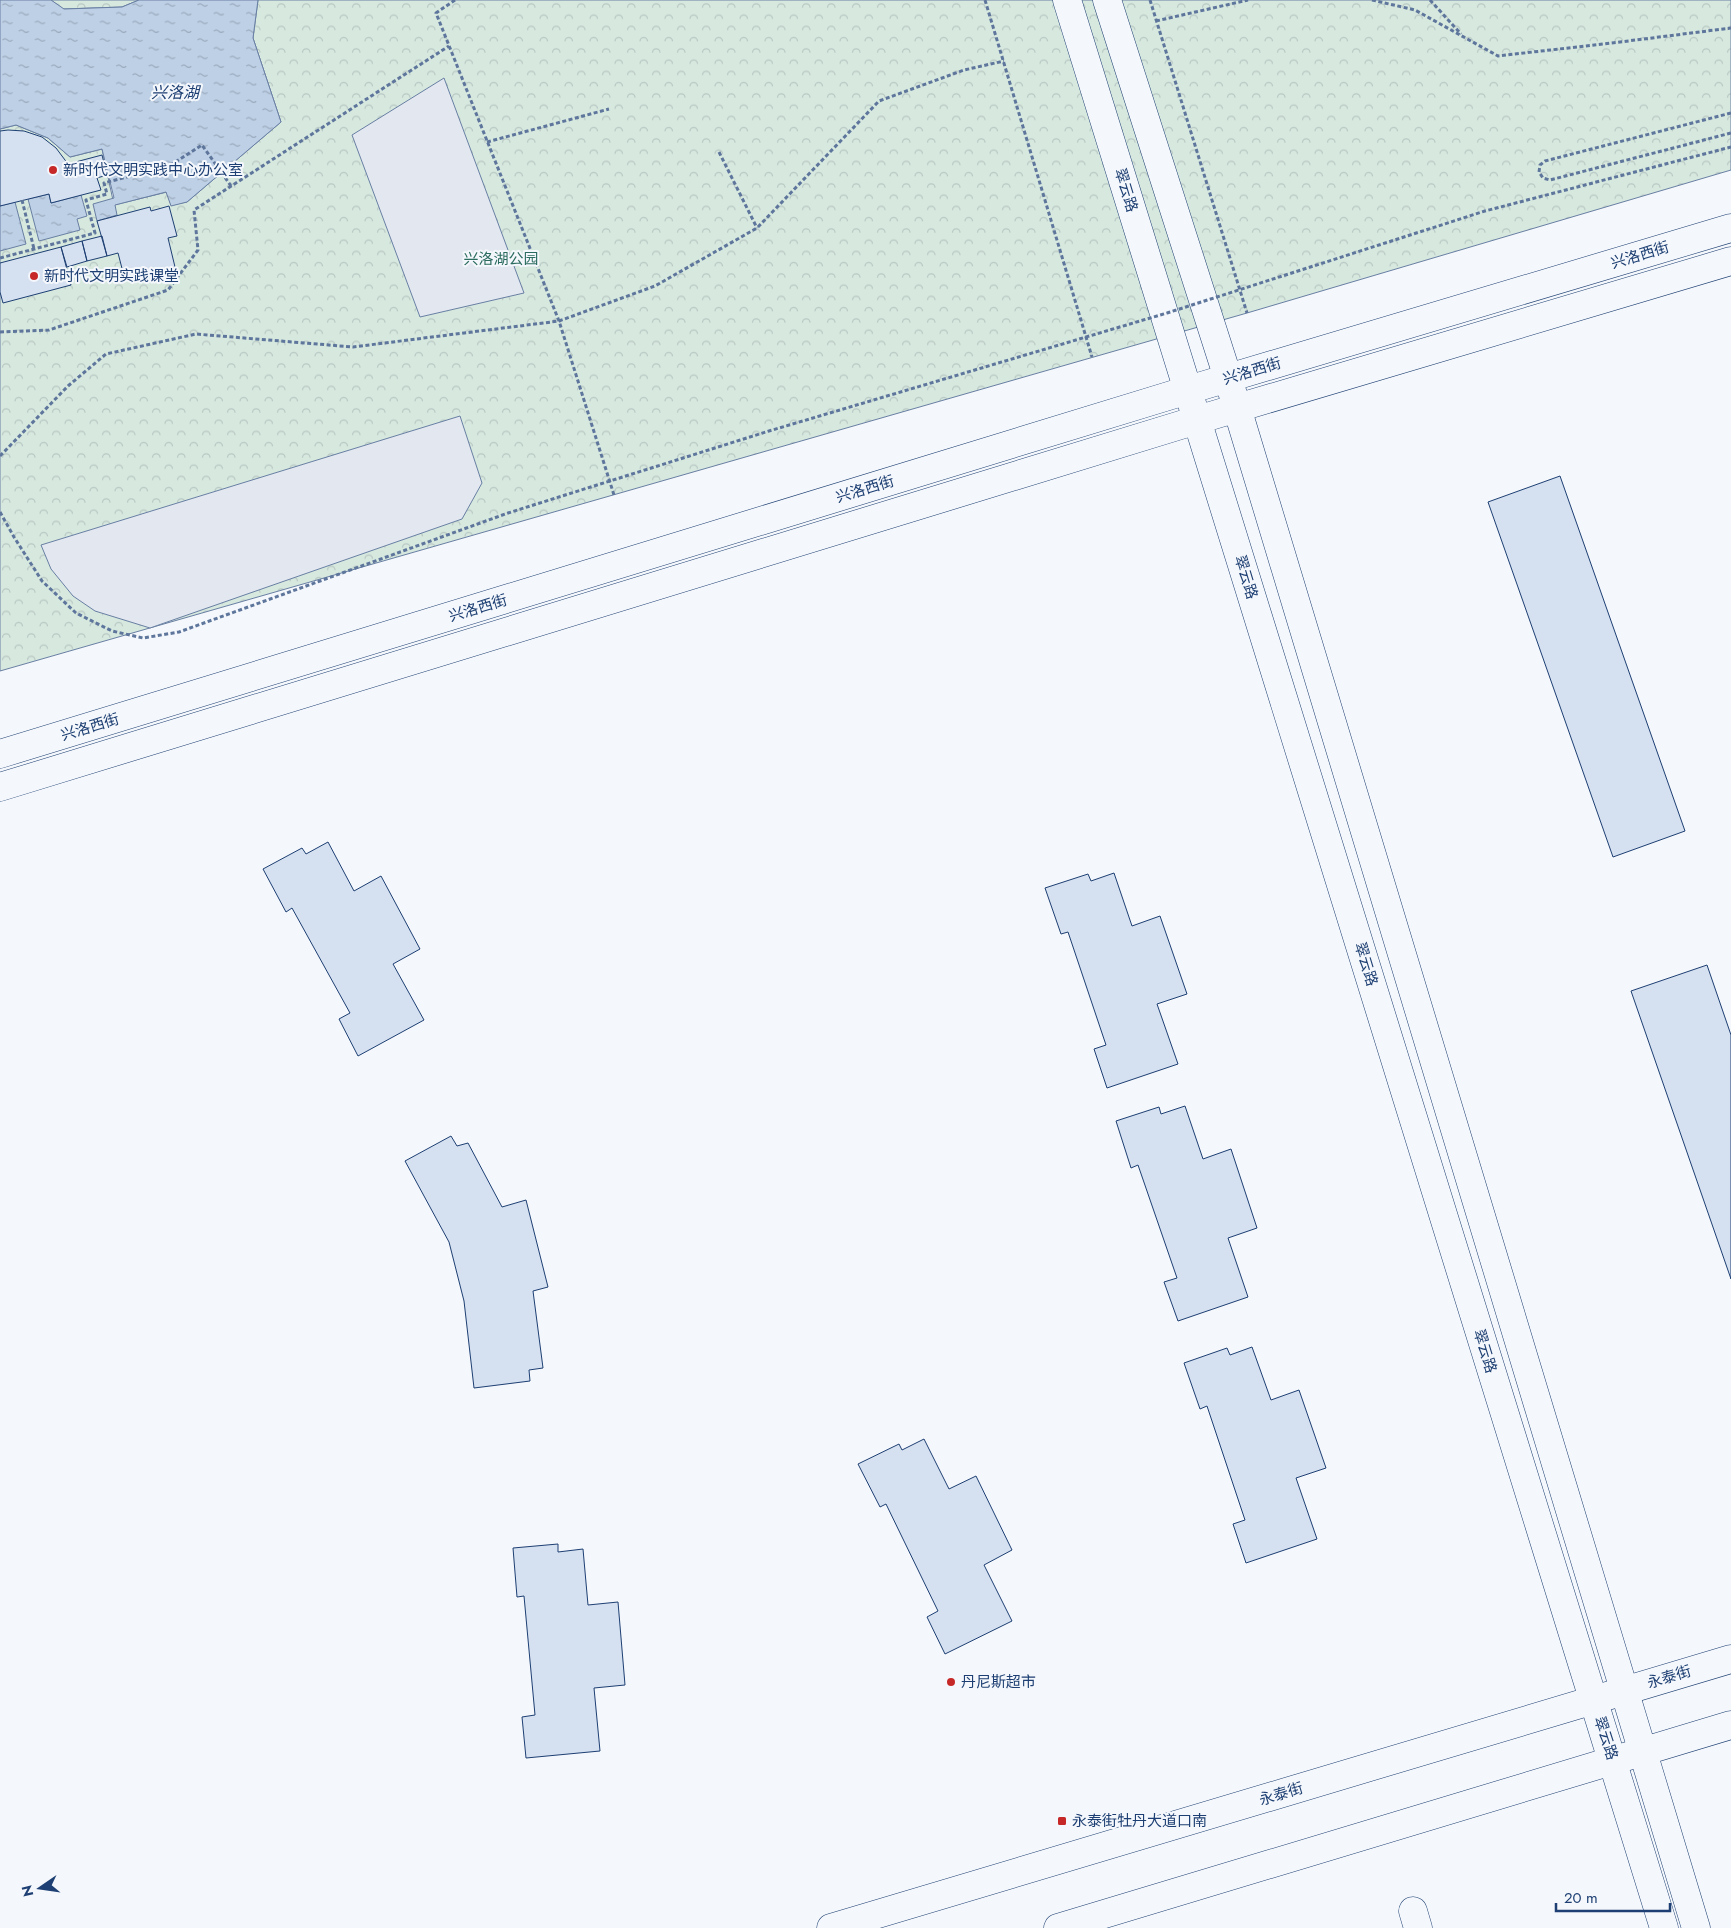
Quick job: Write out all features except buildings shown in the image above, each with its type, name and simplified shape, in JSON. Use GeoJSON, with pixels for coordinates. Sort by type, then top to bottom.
{"type":"FeatureCollection","features":[{"type":"Feature","properties":{"kind":"street","name":"翠云路"},"geometry":{"type":"LineString","coordinates":[[1067,0],[1664,1928]]}},
{"type":"Feature","properties":{"kind":"street","name":"翠云路"},"geometry":{"type":"LineString","coordinates":[[1107,0],[1228,378],[1696,1928]]}},
{"type":"Feature","properties":{"kind":"street","name":"兴洛西街"},"geometry":{"type":"LineString","coordinates":[[0,754],[1188,390],[1731,228]]}},
{"type":"Feature","properties":{"kind":"street","name":"兴洛西街"},"geometry":{"type":"LineString","coordinates":[[0,787],[1197,420],[1731,261]]}},
{"type":"Feature","properties":{"kind":"street","name":"永泰街"},"geometry":{"type":"LineString","coordinates":[[831,1928],[1731,1658]]}},
{"type":"Feature","properties":{"kind":"street"},"geometry":{"type":"LineString","coordinates":[[1058,1928],[1731,1725]]}},
{"type":"Feature","properties":{"kind":"path"},"geometry":{"type":"LineString","coordinates":[[455,0],[436,13],[559,321],[614,494]]}},
{"type":"Feature","properties":{"kind":"path"},"geometry":{"type":"LineString","coordinates":[[985,0],[1092,357]]}},
{"type":"Feature","properties":{"kind":"path"},"geometry":{"type":"LineString","coordinates":[[1150,0],[1247,313]]}},
{"type":"Feature","properties":{"kind":"path"},"geometry":{"type":"LineString","coordinates":[[1156,21],[1248,0]]}},
{"type":"Feature","properties":{"kind":"path"},"geometry":{"type":"LineString","coordinates":[[1372,0],[1415,10],[1498,56],[1731,28]]}},
{"type":"Feature","properties":{"kind":"path"},"geometry":{"type":"LineString","coordinates":[[1430,0],[1463,36]]}},
{"type":"Feature","properties":{"kind":"path"},"geometry":{"type":"LineString","coordinates":[[0,332],[49,330],[168,290],[198,250],[194,210],[449,46]]}},
{"type":"Feature","properties":{"kind":"path"},"geometry":{"type":"LineString","coordinates":[[0,456],[68,386],[106,354],[196,334],[353,347],[559,321],[656,286],[757,228],[878,101],[964,70],[1004,61]]}},
{"type":"Feature","properties":{"kind":"path"},"geometry":{"type":"LineString","coordinates":[[487,142],[609,109]]}},
{"type":"Feature","properties":{"kind":"path"},"geometry":{"type":"LineString","coordinates":[[1731,113],[1545,161],[1540,165],[1539,172],[1543,178],[1550,180],[1731,133]]}},
{"type":"Feature","properties":{"kind":"path"},"geometry":{"type":"LineString","coordinates":[[0,258],[95,233],[86,200],[107,194],[104,183],[169,166],[202,145],[231,186]]}},
{"type":"Feature","properties":{"kind":"path"},"geometry":{"type":"LineString","coordinates":[[0,512],[42,581],[76,613],[112,631],[143,638],[179,632],[508,513],[732,443],[1167,313],[1485,211],[1731,147]]}},
{"type":"Feature","properties":{"kind":"path"},"geometry":{"type":"LineString","coordinates":[[719,152],[757,228]]}},
{"type":"Feature","properties":{"kind":"path"},"geometry":{"type":"LineString","coordinates":[[22,200],[34,249]]}},
{"type":"Feature","properties":{"kind":"green space"},"geometry":{"type":"Polygon","coordinates":[[[51,0],[139,0],[122,7],[63,9],[51,0]]]}},
{"type":"Feature","properties":{"kind":"green space","name":"兴洛湖公园"},"geometry":{"type":"Polygon","coordinates":[[[258,0],[1731,0],[1731,170],[1247,313],[0,671],[0,129],[16,125],[48,138],[70,157],[102,149],[114,205],[167,192],[171,205],[187,202],[281,122],[253,38],[258,0]]]}},
{"type":"Feature","properties":{"kind":"shaded area"},"geometry":{"type":"Polygon","coordinates":[[[444,78],[524,293],[420,317],[352,135],[444,78]]]}},
{"type":"Feature","properties":{"kind":"shaded area"},"geometry":{"type":"Polygon","coordinates":[[[460,416],[482,483],[462,519],[150,628],[95,611],[73,596],[51,569],[41,545],[460,416]]]}},
{"type":"Feature","properties":{"kind":"water","name":"兴洛湖"},"geometry":{"type":"Polygon","coordinates":[[[0,0],[51,0],[64,9],[122,7],[139,0],[258,0],[253,38],[281,122],[187,202],[171,206],[166,192],[115,205],[117,215],[97,221],[93,204],[114,198],[102,149],[70,157],[48,138],[16,125],[0,129],[0,0]]]}},
{"type":"Feature","properties":{"kind":"water"},"geometry":{"type":"Polygon","coordinates":[[[49,194],[51,203],[81,195],[87,216],[77,219],[80,230],[39,241],[28,199],[49,194]]]}},
{"type":"Feature","properties":{"kind":"water"},"geometry":{"type":"Polygon","coordinates":[[[15,202],[26,244],[0,251],[0,206],[15,202]]]}},
{"type":"Feature","properties":{"kind":"place","name":"新时代文明实践中心办公室"},"geometry":{"type":"Point","coordinates":[53,170]}},
{"type":"Feature","properties":{"kind":"place","name":"新时代文明实践课堂"},"geometry":{"type":"Point","coordinates":[34,276]}},
{"type":"Feature","properties":{"kind":"place","name":"丹尼斯超市"},"geometry":{"type":"Point","coordinates":[951,1682]}},
{"type":"Feature","properties":{"kind":"place","name":"永泰街牡丹大道口南"},"geometry":{"type":"Point","coordinates":[1062,1821]}}]}
